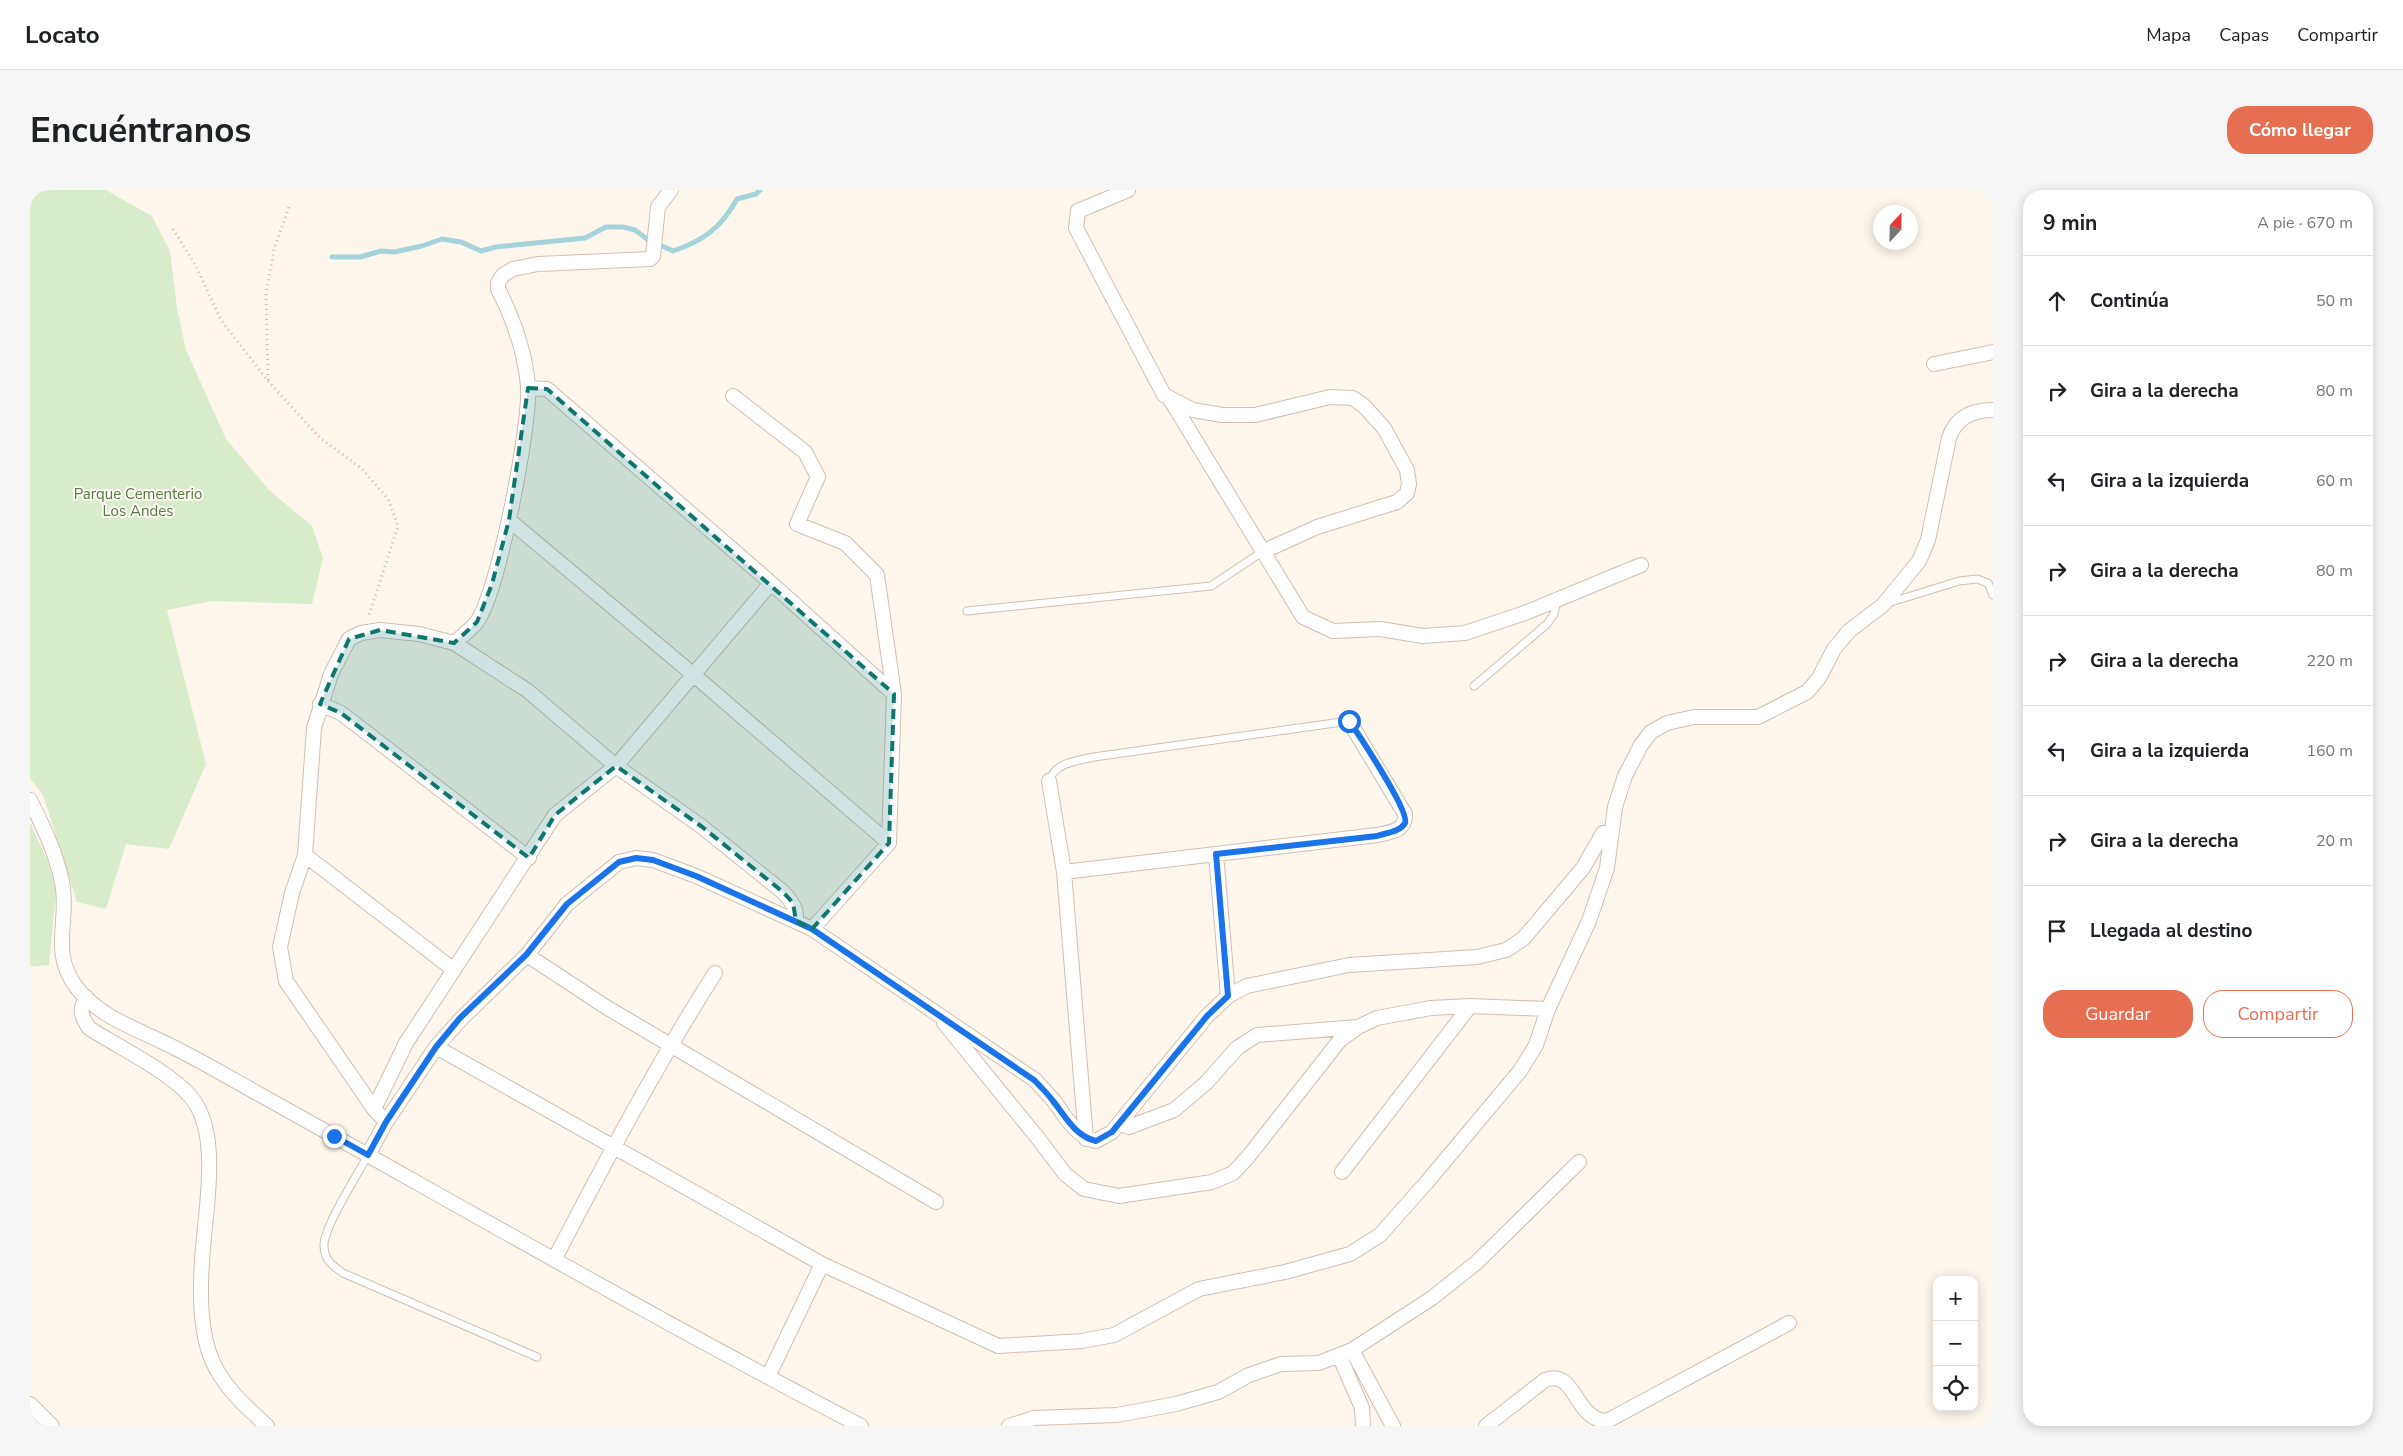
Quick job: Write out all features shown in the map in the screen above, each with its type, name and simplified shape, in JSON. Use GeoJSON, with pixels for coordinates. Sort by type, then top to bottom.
{"type":"FeatureCollection","features":[{"type":"Feature","properties":{"kind":"street"},"geometry":{"type":"LineString","coordinates":[[454,644],[477,622],[492,584],[508,520],[522,444],[528,388],[517,329],[498,289],[498,282],[503,274],[513,269],[538,264],[650,259],[653,256],[658,207],[671,190]]}},
{"type":"Feature","properties":{"kind":"street"},"geometry":{"type":"LineString","coordinates":[[1128,190],[1078,211],[1076,228],[1164,395],[1193,410],[1222,416],[1255,415],[1330,397],[1353,398],[1364,406],[1384,428],[1407,470],[1409,484],[1406,493],[1397,502],[1317,528],[1262,552]]}},
{"type":"Feature","properties":{"kind":"street"},"geometry":{"type":"LineString","coordinates":[[1934,364],[1993,352]]}},
{"type":"Feature","properties":{"kind":"street"},"geometry":{"type":"LineString","coordinates":[[528,388],[547,389],[771,583],[894,694]]}},
{"type":"Feature","properties":{"kind":"street"},"geometry":{"type":"LineString","coordinates":[[733,396],[805,452],[818,477],[797,524],[845,543],[877,575],[894,694],[889,842],[812,929]]}},
{"type":"Feature","properties":{"kind":"street"},"geometry":{"type":"LineString","coordinates":[[1170,398],[1303,617],[1334,630],[1380,629],[1423,636],[1465,633],[1641,565]]}},
{"type":"Feature","properties":{"kind":"street"},"geometry":{"type":"LineString","coordinates":[[436,1047],[822,1264],[998,1346],[1082,1341],[1114,1335],[1198,1289],[1285,1272],[1350,1254],[1380,1235],[1520,1071],[1536,1045],[1548,1009],[1589,921],[1607,868],[1615,807],[1625,776],[1641,745],[1651,732],[1667,723],[1694,718],[1758,717],[1807,692],[1819,678],[1834,649],[1849,630],[1883,605],[1915,567],[1924,551],[1949,438],[1955,425],[1964,416],[1981,410],[1993,410]]}},
{"type":"Feature","properties":{"kind":"street"},"geometry":{"type":"LineString","coordinates":[[508,520],[695,676],[889,842]]}},
{"type":"Feature","properties":{"kind":"street"},"geometry":{"type":"LineString","coordinates":[[374,1109],[406,1044],[529,858],[555,815],[616,766],[695,676],[771,583]]}},
{"type":"Feature","properties":{"kind":"street"},"geometry":{"type":"LineString","coordinates":[[386,1122],[374,1109],[286,981],[281,962],[280,947],[284,925],[305,855],[311,751],[320,704],[342,650],[349,639],[363,632],[380,630],[419,634],[454,644],[528,691],[616,766],[702,826],[783,892],[793,903],[797,913],[796,921]]}},
{"type":"Feature","properties":{"kind":"street"},"geometry":{"type":"LineString","coordinates":[[320,704],[341,714],[529,858]]}},
{"type":"Feature","properties":{"kind":"street"},"geometry":{"type":"LineString","coordinates":[[1064,872],[1377,836],[1401,828],[1406,822],[1406,814],[1349,721]]}},
{"type":"Feature","properties":{"kind":"street"},"geometry":{"type":"LineString","coordinates":[[1049,781],[1064,872],[1086,1139]]}},
{"type":"Feature","properties":{"kind":"street"},"geometry":{"type":"LineString","coordinates":[[30,800],[45,829],[62,882],[64,898],[60,939],[64,969],[78,989],[102,1011],[173,1047],[768,1378],[861,1426]]}},
{"type":"Feature","properties":{"kind":"street"},"geometry":{"type":"LineString","coordinates":[[368,1155],[386,1122],[436,1047],[460,1018],[526,955],[567,904],[619,862],[636,858],[653,860],[696,876],[812,929],[1034,1080],[1053,1101],[1068,1122],[1086,1139],[1096,1141],[1112,1132],[1207,1016],[1228,996],[1247,986],[1349,965],[1477,957],[1506,950],[1523,939],[1584,868],[1603,833],[1612,831]]}},
{"type":"Feature","properties":{"kind":"street"},"geometry":{"type":"LineString","coordinates":[[1216,854],[1228,996]]}},
{"type":"Feature","properties":{"kind":"street"},"geometry":{"type":"LineString","coordinates":[[305,855],[454,970]]}},
{"type":"Feature","properties":{"kind":"street"},"geometry":{"type":"LineString","coordinates":[[526,955],[606,1007],[936,1202]]}},
{"type":"Feature","properties":{"kind":"street"},"geometry":{"type":"LineString","coordinates":[[554,1260],[613,1146],[670,1044],[715,973]]}},
{"type":"Feature","properties":{"kind":"street"},"geometry":{"type":"LineString","coordinates":[[86,997],[81,1006],[81,1016],[89,1028],[165,1076],[189,1096],[199,1110],[206,1126],[210,1150],[202,1264],[203,1320],[209,1353],[220,1374],[241,1402],[267,1426]]}},
{"type":"Feature","properties":{"kind":"street"},"geometry":{"type":"LineString","coordinates":[[932,1009],[1037,1137],[1064,1174],[1084,1189],[1119,1196],[1212,1182],[1233,1173],[1248,1157],[1340,1040],[1358,1026],[1377,1018],[1431,1008],[1470,1006],[1548,1009]]}},
{"type":"Feature","properties":{"kind":"street"},"geometry":{"type":"LineString","coordinates":[[1342,1172],[1470,1006]]}},
{"type":"Feature","properties":{"kind":"street"},"geometry":{"type":"LineString","coordinates":[[1120,1123],[1130,1127],[1174,1110],[1206,1083],[1237,1048],[1257,1035],[1358,1026]]}},
{"type":"Feature","properties":{"kind":"street"},"geometry":{"type":"LineString","coordinates":[[1008,1426],[1034,1418],[1117,1414],[1176,1404],[1218,1392],[1249,1375],[1281,1364],[1319,1363],[1346,1352],[1432,1298],[1476,1263],[1579,1162]]}},
{"type":"Feature","properties":{"kind":"street"},"geometry":{"type":"LineString","coordinates":[[768,1378],[822,1264]]}},
{"type":"Feature","properties":{"kind":"street"},"geometry":{"type":"LineString","coordinates":[[1486,1426],[1545,1380],[1554,1377],[1559,1377],[1565,1382],[1589,1415],[1598,1421],[1608,1421],[1788,1323]]}},
{"type":"Feature","properties":{"kind":"street"},"geometry":{"type":"LineString","coordinates":[[1346,1352],[1362,1408],[1363,1426]]}},
{"type":"Feature","properties":{"kind":"street"},"geometry":{"type":"LineString","coordinates":[[1346,1352],[1393,1426]]}},
{"type":"Feature","properties":{"kind":"street"},"geometry":{"type":"LineString","coordinates":[[30,1404],[52,1426]]}},
{"type":"Feature","properties":{"kind":"lane"},"geometry":{"type":"LineString","coordinates":[[967,611],[1211,586],[1262,552]]}},
{"type":"Feature","properties":{"kind":"lane"},"geometry":{"type":"LineString","coordinates":[[1883,605],[1959,581],[1976,579],[1988,583],[1993,596]]}},
{"type":"Feature","properties":{"kind":"lane"},"geometry":{"type":"LineString","coordinates":[[1474,686],[1547,624],[1554,614],[1557,599]]}},
{"type":"Feature","properties":{"kind":"lane"},"geometry":{"type":"LineString","coordinates":[[1049,781],[1052,772],[1058,767],[1094,757],[1349,721]]}},
{"type":"Feature","properties":{"kind":"lane"},"geometry":{"type":"LineString","coordinates":[[368,1155],[330,1227],[324,1244],[325,1256],[331,1265],[343,1274],[537,1357]]}},
{"type":"Feature","properties":{"kind":"path"},"geometry":{"type":"LineString","coordinates":[[268,381],[266,294],[274,249],[289,207]]}},
{"type":"Feature","properties":{"kind":"path"},"geometry":{"type":"LineString","coordinates":[[173,229],[196,266],[221,320],[268,381],[320,438],[362,469],[388,499],[398,526],[363,632]]}},
{"type":"Feature","properties":{"kind":"highlighted area"},"geometry":{"type":"Polygon","coordinates":[[[528,388],[547,389],[894,694],[889,843],[812,929],[796,921],[793,903],[783,892],[701,826],[616,766],[555,815],[529,858],[341,713],[320,704],[349,639],[380,630],[454,643],[477,622],[492,584],[509,520],[528,388]]]}},
{"type":"Feature","properties":{"kind":"green space","name":"Parque Cementerio Los Andes"},"geometry":{"type":"Polygon","coordinates":[[[30,190],[106,190],[152,216],[170,251],[177,308],[186,350],[226,439],[269,490],[312,526],[323,558],[312,604],[212,601],[167,610],[206,764],[169,849],[126,844],[106,909],[77,902],[43,795],[30,778],[30,190]]]}},
{"type":"Feature","properties":{"kind":"green space"},"geometry":{"type":"Polygon","coordinates":[[[30,822],[48,862],[56,891],[49,965],[30,967],[30,822]]]}},
{"type":"Feature","properties":{"kind":"waterway"},"geometry":{"type":"LineString","coordinates":[[332,257],[360,257],[381,251],[394,252],[422,246],[442,239],[461,242],[481,251],[496,247],[585,238],[606,227],[623,227],[635,230],[647,239],[673,251],[702,238],[718,226],[737,199],[756,194],[760,190]]}},
{"type":"Feature","properties":{"kind":"route"},"geometry":{"type":"LineString","coordinates":[[334,1136],[368,1155],[386,1122],[436,1047],[460,1018],[526,955],[567,904],[604,872],[619,862],[636,858],[653,860],[696,876],[812,929],[1034,1080],[1053,1101],[1068,1122],[1086,1139],[1096,1141],[1112,1132],[1207,1016],[1228,996],[1216,854],[1377,836],[1401,828],[1406,822],[1406,814],[1349,721]]}}]}
